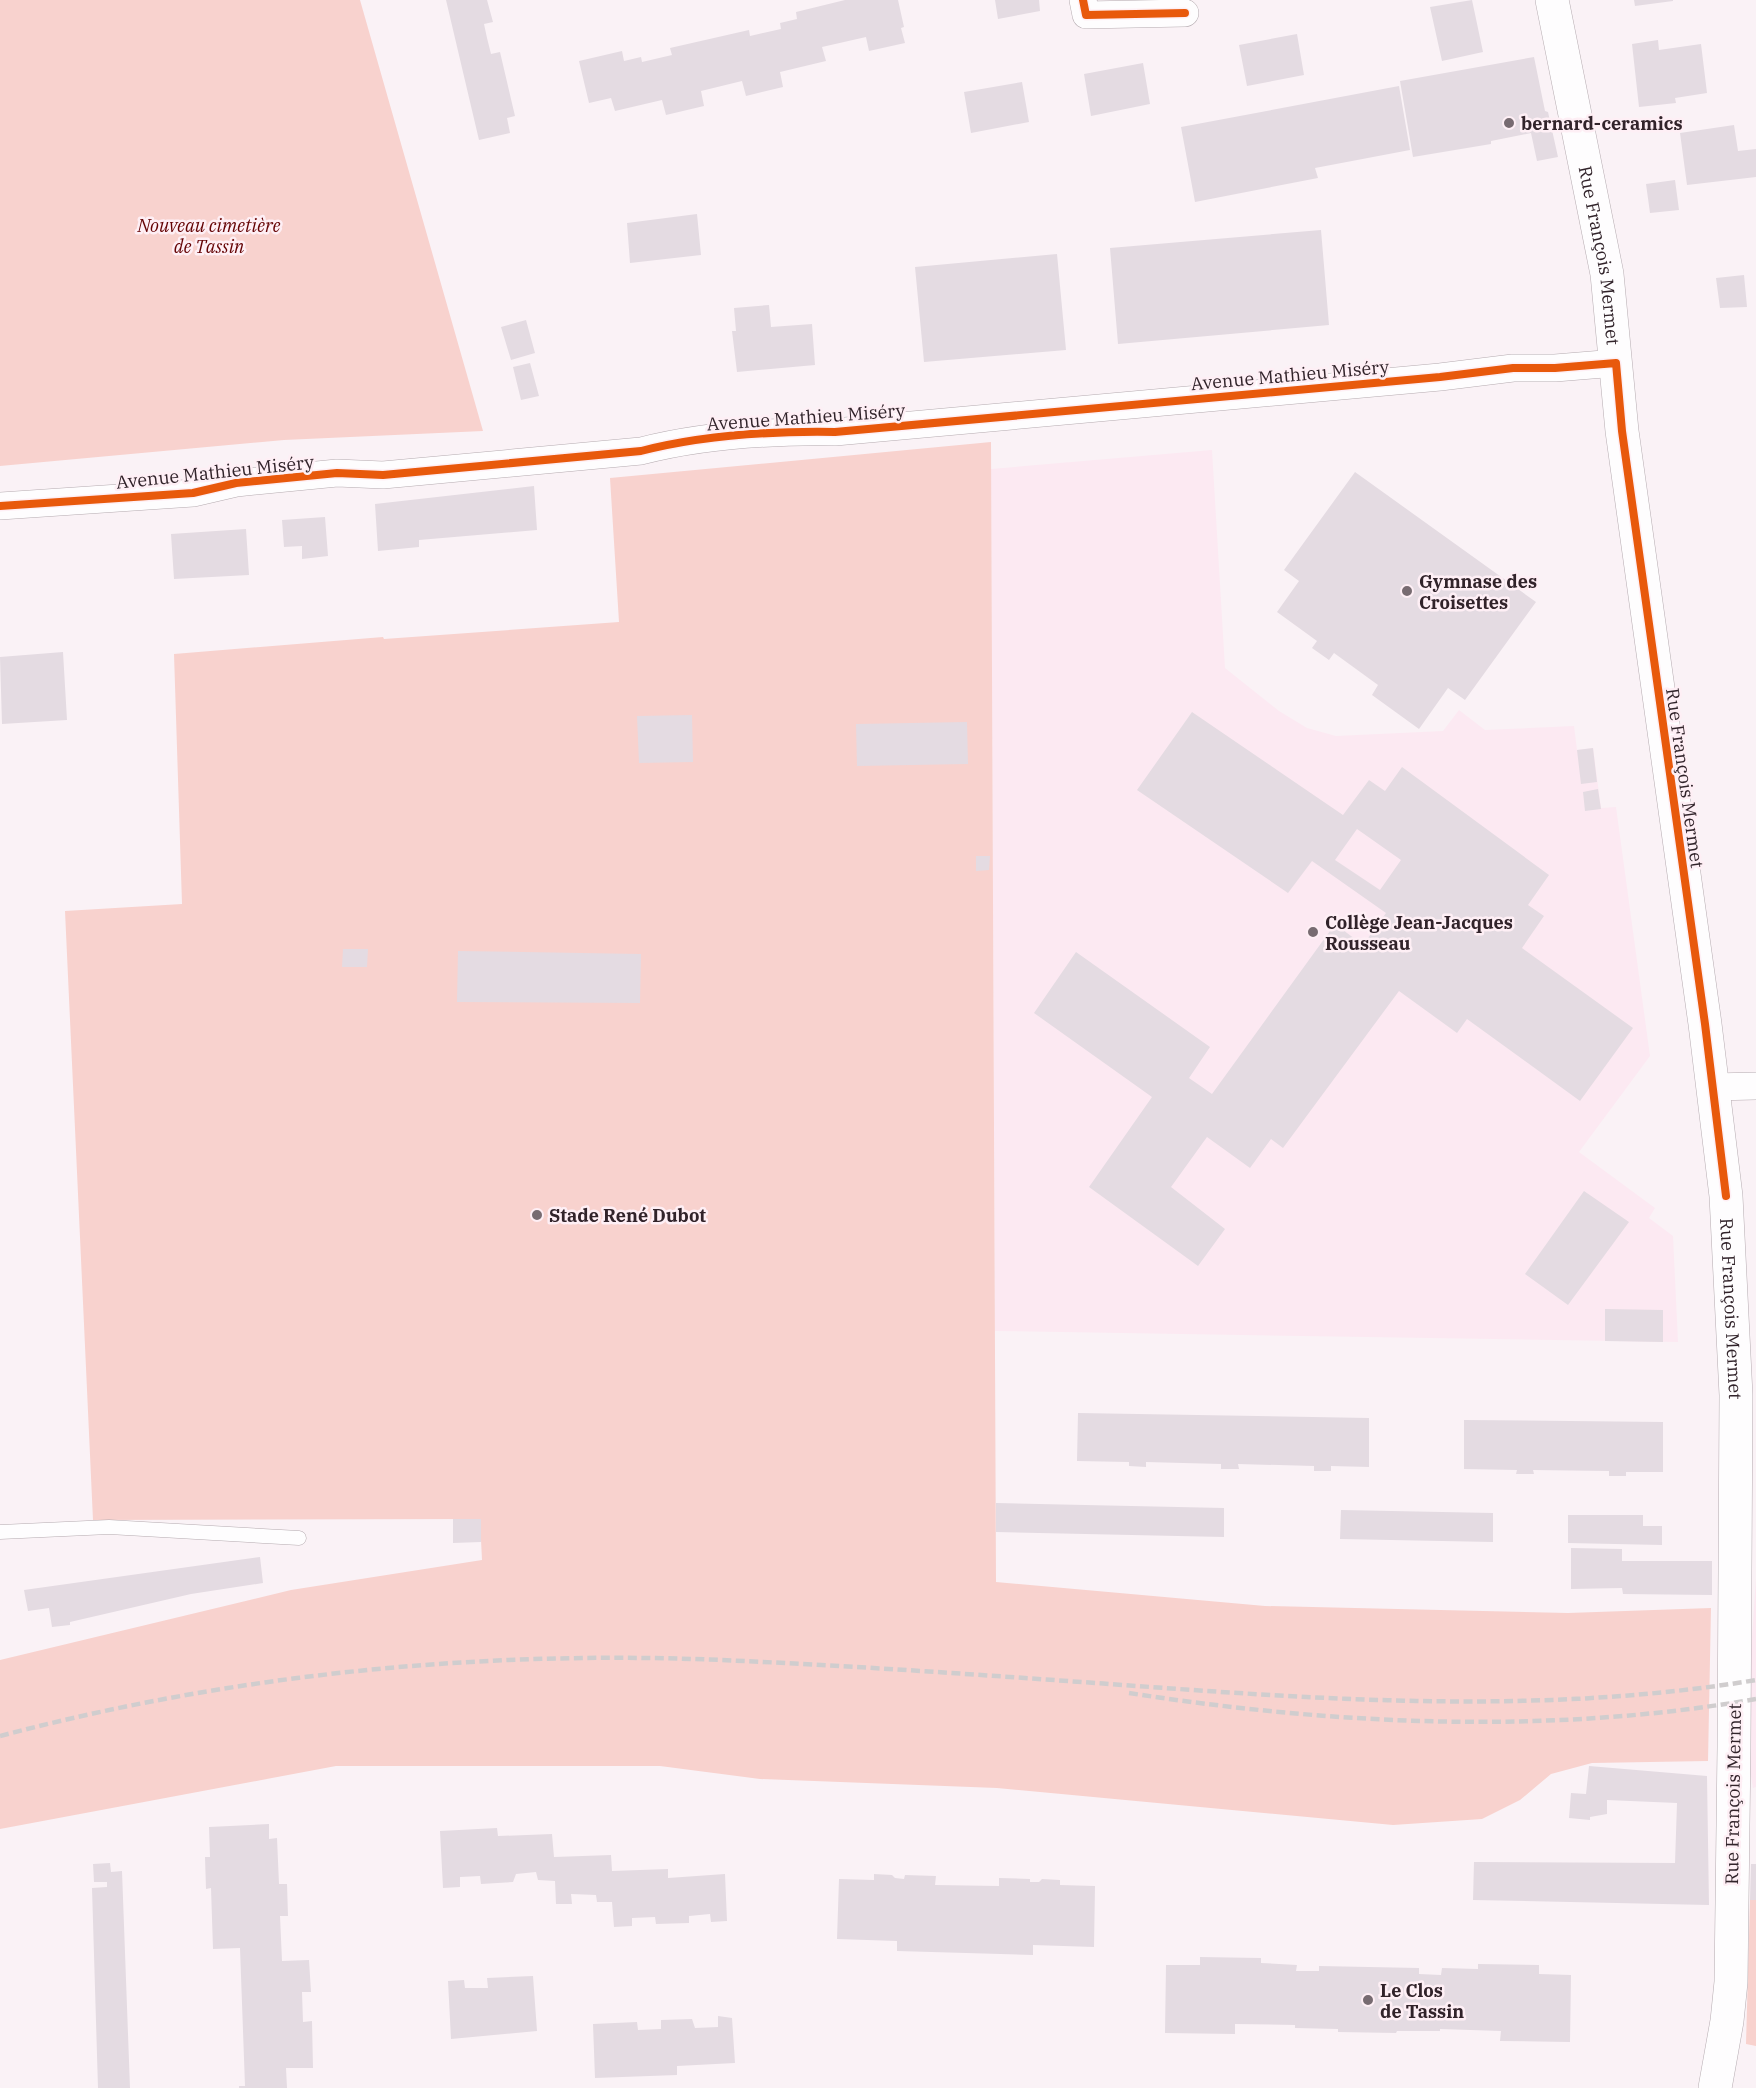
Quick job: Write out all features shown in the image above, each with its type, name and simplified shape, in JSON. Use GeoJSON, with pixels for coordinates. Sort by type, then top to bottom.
{"type":"FeatureCollection","features":[{"type":"Feature","properties":{"kind":"main road","name":"Rue François Mermet"},"geometry":{"type":"LineString","coordinates":[[1552,0],[1608,285],[1622,431],[1713,1087],[1726,1196],[1736,1395],[1731,1982],[1727,2021],[1715,2088]]}},
{"type":"Feature","properties":{"kind":"street"},"geometry":{"type":"LineString","coordinates":[[1083,0],[1086,15],[1185,13]]}},
{"type":"Feature","properties":{"kind":"street","name":"Avenue Mathieu Miséry"},"geometry":{"type":"LineString","coordinates":[[0,507],[193,493],[236,483],[337,473],[383,475],[641,451],[676,442],[795,431],[835,432],[1440,377],[1513,368],[1555,368],[1616,363]]}},
{"type":"Feature","properties":{"kind":"street"},"geometry":{"type":"LineString","coordinates":[[1713,1087],[1756,1086]]}},
{"type":"Feature","properties":{"kind":"lane"},"geometry":{"type":"LineString","coordinates":[[0,1532],[109,1527],[299,1538]]}},
{"type":"Feature","properties":{"kind":"shaded area","name":"Collège Jean-Jacques Rousseau"},"geometry":{"type":"Polygon","coordinates":[[[1212,450],[1225,668],[1279,711],[1307,728],[1336,736],[1443,731],[1459,710],[1485,730],[1574,726],[1577,750],[1593,748],[1601,808],[1616,807],[1650,1056],[1579,1152],[1655,1208],[1649,1218],[1673,1236],[1678,1342],[995,1331],[991,469],[1212,450]]]}},
{"type":"Feature","properties":{"kind":"shaded area"},"geometry":{"type":"Polygon","coordinates":[[[1756,1578],[1756,1787],[1753,1788],[1747,1752],[1747,1711],[1756,1578]]]}},
{"type":"Feature","properties":{"kind":"green space","name":"Nouveau cimetière de Tassin"},"geometry":{"type":"Polygon","coordinates":[[[0,0],[360,0],[483,431],[284,440],[0,466],[0,0]]]}},
{"type":"Feature","properties":{"kind":"green space","name":"Stade René Dubot"},"geometry":{"type":"Polygon","coordinates":[[[991,442],[996,1582],[1265,1606],[1568,1613],[1711,1608],[1708,1761],[1592,1763],[1551,1774],[1520,1800],[1482,1819],[1393,1825],[997,1788],[760,1779],[660,1766],[336,1766],[0,1829],[0,1660],[291,1590],[482,1560],[480,1519],[93,1520],[65,911],[182,904],[174,654],[383,637],[384,639],[619,622],[610,478],[991,442]]]}},
{"type":"Feature","properties":{"kind":"green space"},"geometry":{"type":"Polygon","coordinates":[[[1750,1900],[1756,1900],[1756,2046],[1746,2044],[1750,1900]]]}},
{"type":"Feature","properties":{"kind":"building"},"geometry":{"type":"Polygon","coordinates":[[[446,0],[487,0],[493,22],[484,24],[487,38],[491,54],[500,52],[515,116],[507,118],[510,133],[479,140],[446,0]]]}},
{"type":"Feature","properties":{"kind":"building"},"geometry":{"type":"Polygon","coordinates":[[[845,0],[898,0],[905,43],[869,51],[866,37],[822,47],[826,61],[780,72],[783,87],[746,96],[742,81],[701,91],[704,106],[666,115],[662,100],[615,111],[611,98],[589,103],[579,61],[622,51],[624,61],[641,57],[642,62],[672,55],[670,48],[749,30],[750,36],[781,29],[780,23],[797,19],[796,12],[845,0]]]}},
{"type":"Feature","properties":{"kind":"building"},"geometry":{"type":"Polygon","coordinates":[[[995,0],[1039,0],[1040,11],[998,19],[995,0]]]}},
{"type":"Feature","properties":{"kind":"building"},"geometry":{"type":"Polygon","coordinates":[[[1472,0],[1483,52],[1442,61],[1430,7],[1472,0]]]}},
{"type":"Feature","properties":{"kind":"building"},"geometry":{"type":"Polygon","coordinates":[[[1634,0],[1673,0],[1673,1],[1635,6],[1634,0]]]}},
{"type":"Feature","properties":{"kind":"building"},"geometry":{"type":"Polygon","coordinates":[[[1297,34],[1304,75],[1247,86],[1239,45],[1297,34]]]}},
{"type":"Feature","properties":{"kind":"building"},"geometry":{"type":"Polygon","coordinates":[[[1658,40],[1659,50],[1701,44],[1707,93],[1675,98],[1676,103],[1639,107],[1632,44],[1658,40]]]}},
{"type":"Feature","properties":{"kind":"building"},"geometry":{"type":"Polygon","coordinates":[[[1534,57],[1545,111],[1548,112],[1558,157],[1537,161],[1531,133],[1491,141],[1491,144],[1413,157],[1400,81],[1534,57]]]}},
{"type":"Feature","properties":{"kind":"building"},"geometry":{"type":"Polygon","coordinates":[[[1143,63],[1150,104],[1091,116],[1084,74],[1143,63]]]}},
{"type":"Feature","properties":{"kind":"building"},"geometry":{"type":"Polygon","coordinates":[[[1022,82],[1029,122],[971,133],[964,92],[1022,82]]]}},
{"type":"Feature","properties":{"kind":"building"},"geometry":{"type":"Polygon","coordinates":[[[1399,86],[1410,150],[1315,168],[1318,178],[1195,202],[1181,127],[1399,86]]]}},
{"type":"Feature","properties":{"kind":"building"},"geometry":{"type":"Polygon","coordinates":[[[1734,125],[1738,151],[1756,149],[1756,177],[1687,185],[1680,133],[1734,125]]]}},
{"type":"Feature","properties":{"kind":"building"},"geometry":{"type":"Polygon","coordinates":[[[1675,180],[1679,210],[1650,213],[1646,184],[1675,180]]]}},
{"type":"Feature","properties":{"kind":"building"},"geometry":{"type":"Polygon","coordinates":[[[697,214],[701,255],[630,263],[627,223],[697,214]]]}},
{"type":"Feature","properties":{"kind":"building"},"geometry":{"type":"Polygon","coordinates":[[[1321,230],[1329,325],[1118,344],[1110,248],[1321,230]]]}},
{"type":"Feature","properties":{"kind":"building"},"geometry":{"type":"Polygon","coordinates":[[[1057,254],[1066,350],[924,362],[915,267],[1057,254]]]}},
{"type":"Feature","properties":{"kind":"building"},"geometry":{"type":"Polygon","coordinates":[[[1744,275],[1747,307],[1720,308],[1716,278],[1744,275]]]}},
{"type":"Feature","properties":{"kind":"building"},"geometry":{"type":"Polygon","coordinates":[[[769,305],[771,327],[812,324],[815,365],[737,372],[732,331],[736,331],[734,308],[769,305]]]}},
{"type":"Feature","properties":{"kind":"building"},"geometry":{"type":"Polygon","coordinates":[[[526,320],[535,353],[511,360],[501,327],[526,320]]]}},
{"type":"Feature","properties":{"kind":"building"},"geometry":{"type":"Polygon","coordinates":[[[530,363],[539,396],[521,400],[513,367],[530,363]]]}},
{"type":"Feature","properties":{"kind":"building","name":"Gymnase des Croisettes"},"geometry":{"type":"Polygon","coordinates":[[[1355,472],[1536,602],[1465,700],[1448,688],[1419,729],[1372,695],[1378,685],[1334,653],[1329,660],[1312,648],[1317,641],[1277,612],[1299,581],[1284,570],[1355,472]]]}},
{"type":"Feature","properties":{"kind":"building"},"geometry":{"type":"Polygon","coordinates":[[[534,486],[537,530],[419,540],[419,547],[378,551],[375,504],[534,486]]]}},
{"type":"Feature","properties":{"kind":"building"},"geometry":{"type":"Polygon","coordinates":[[[325,517],[328,556],[302,559],[302,546],[284,547],[282,520],[325,517]]]}},
{"type":"Feature","properties":{"kind":"building"},"geometry":{"type":"Polygon","coordinates":[[[246,529],[249,575],[174,579],[171,534],[246,529]]]}},
{"type":"Feature","properties":{"kind":"building"},"geometry":{"type":"Polygon","coordinates":[[[63,652],[67,720],[2,724],[0,657],[63,652]]]}},
{"type":"Feature","properties":{"kind":"building"},"geometry":{"type":"Polygon","coordinates":[[[1192,712],[1343,815],[1369,780],[1385,791],[1402,767],[1549,875],[1528,905],[1544,916],[1522,948],[1633,1028],[1580,1101],[1467,1019],[1457,1033],[1399,991],[1283,1148],[1271,1139],[1250,1168],[1207,1137],[1171,1187],[1225,1229],[1198,1266],[1089,1187],[1152,1097],[1034,1013],[1076,952],[1210,1047],[1189,1078],[1212,1094],[1335,924],[1363,945],[1386,913],[1312,861],[1288,893],[1137,790],[1192,712]],[[1357,829],[1335,860],[1380,890],[1401,860],[1357,829]]]}},
{"type":"Feature","properties":{"kind":"building"},"geometry":{"type":"Polygon","coordinates":[[[692,715],[693,762],[639,763],[637,716],[692,715]]]}},
{"type":"Feature","properties":{"kind":"building"},"geometry":{"type":"Polygon","coordinates":[[[967,722],[968,764],[857,766],[856,724],[967,722]]]}},
{"type":"Feature","properties":{"kind":"building"},"geometry":{"type":"Polygon","coordinates":[[[1593,748],[1597,782],[1581,784],[1577,750],[1593,748]]]}},
{"type":"Feature","properties":{"kind":"building"},"geometry":{"type":"Polygon","coordinates":[[[1598,789],[1601,809],[1585,811],[1583,792],[1598,789]]]}},
{"type":"Feature","properties":{"kind":"building"},"geometry":{"type":"Polygon","coordinates":[[[976,856],[990,856],[989,870],[976,871],[976,856]]]}},
{"type":"Feature","properties":{"kind":"building"},"geometry":{"type":"Polygon","coordinates":[[[343,949],[368,949],[367,967],[342,967],[343,949]]]}},
{"type":"Feature","properties":{"kind":"building"},"geometry":{"type":"Polygon","coordinates":[[[458,951],[641,954],[640,1003],[457,1002],[458,951]]]}},
{"type":"Feature","properties":{"kind":"building"},"geometry":{"type":"Polygon","coordinates":[[[1584,1191],[1629,1222],[1568,1305],[1525,1274],[1584,1191]]]}},
{"type":"Feature","properties":{"kind":"building"},"geometry":{"type":"Polygon","coordinates":[[[1605,1309],[1663,1310],[1663,1342],[1605,1341],[1605,1309]]]}},
{"type":"Feature","properties":{"kind":"building"},"geometry":{"type":"Polygon","coordinates":[[[1078,1413],[1369,1418],[1369,1467],[1331,1466],[1331,1471],[1314,1471],[1314,1466],[1238,1464],[1239,1469],[1221,1469],[1221,1464],[1146,1462],[1146,1467],[1129,1466],[1129,1462],[1077,1461],[1078,1413]]]}},
{"type":"Feature","properties":{"kind":"building"},"geometry":{"type":"Polygon","coordinates":[[[1464,1420],[1663,1422],[1663,1472],[1626,1472],[1626,1476],[1609,1476],[1609,1471],[1533,1470],[1534,1474],[1516,1474],[1517,1470],[1464,1469],[1464,1420]]]}},
{"type":"Feature","properties":{"kind":"building"},"geometry":{"type":"Polygon","coordinates":[[[996,1503],[1224,1508],[1224,1537],[996,1532],[996,1503]]]}},
{"type":"Feature","properties":{"kind":"building"},"geometry":{"type":"Polygon","coordinates":[[[1341,1510],[1493,1513],[1493,1542],[1340,1539],[1341,1510]]]}},
{"type":"Feature","properties":{"kind":"building"},"geometry":{"type":"Polygon","coordinates":[[[1568,1515],[1643,1515],[1643,1526],[1662,1526],[1662,1545],[1568,1543],[1568,1515]]]}},
{"type":"Feature","properties":{"kind":"building"},"geometry":{"type":"Polygon","coordinates":[[[453,1519],[481,1519],[481,1542],[453,1543],[453,1519]]]}},
{"type":"Feature","properties":{"kind":"building"},"geometry":{"type":"Polygon","coordinates":[[[1571,1548],[1622,1549],[1622,1561],[1712,1561],[1712,1595],[1623,1594],[1622,1588],[1571,1589],[1571,1548]]]}},
{"type":"Feature","properties":{"kind":"building"},"geometry":{"type":"Polygon","coordinates":[[[260,1557],[263,1583],[191,1594],[70,1622],[70,1625],[52,1627],[49,1608],[28,1611],[24,1590],[260,1557]]]}},
{"type":"Feature","properties":{"kind":"building"},"geometry":{"type":"Polygon","coordinates":[[[1589,1766],[1707,1776],[1709,1905],[1473,1900],[1474,1862],[1675,1863],[1677,1803],[1607,1800],[1607,1814],[1590,1817],[1590,1820],[1569,1818],[1571,1793],[1586,1794],[1589,1766]]]}},
{"type":"Feature","properties":{"kind":"building"},"geometry":{"type":"Polygon","coordinates":[[[269,1824],[269,1839],[277,1838],[279,1884],[287,1884],[288,1916],[280,1916],[282,1961],[309,1960],[311,1992],[302,1992],[303,2022],[312,2021],[313,2068],[286,2068],[287,2088],[239,2088],[239,2086],[245,2086],[240,1948],[213,1949],[211,1888],[206,1889],[205,1857],[210,1857],[209,1827],[269,1824]]]}},
{"type":"Feature","properties":{"kind":"building"},"geometry":{"type":"Polygon","coordinates":[[[497,1828],[498,1836],[552,1834],[554,1857],[611,1855],[612,1871],[668,1869],[668,1878],[725,1874],[727,1921],[711,1922],[710,1914],[689,1916],[689,1923],[656,1924],[655,1917],[632,1918],[632,1926],[614,1927],[612,1902],[597,1902],[596,1895],[571,1894],[572,1904],[556,1904],[555,1881],[538,1880],[536,1872],[516,1874],[513,1882],[481,1884],[480,1876],[460,1877],[460,1887],[443,1888],[440,1831],[497,1828]]]}},
{"type":"Feature","properties":{"kind":"building"},"geometry":{"type":"Polygon","coordinates":[[[110,1863],[111,1872],[122,1871],[130,2088],[98,2088],[92,1888],[107,1887],[107,1882],[94,1882],[93,1864],[110,1863]]]}},
{"type":"Feature","properties":{"kind":"building"},"geometry":{"type":"Polygon","coordinates":[[[1751,1864],[1756,1864],[1756,1900],[1750,1900],[1751,1864]]]}},
{"type":"Feature","properties":{"kind":"building"},"geometry":{"type":"Polygon","coordinates":[[[874,1874],[892,1875],[895,1878],[904,1879],[905,1875],[936,1876],[935,1885],[999,1886],[999,1878],[1030,1879],[1030,1882],[1039,1882],[1042,1879],[1060,1880],[1060,1885],[1095,1886],[1094,1947],[1033,1945],[1033,1955],[897,1951],[897,1941],[837,1939],[839,1879],[874,1880],[874,1874]]]}},
{"type":"Feature","properties":{"kind":"building","name":"Le Clos de Tassin"},"geometry":{"type":"Polygon","coordinates":[[[1200,1957],[1261,1958],[1261,1963],[1297,1965],[1296,1971],[1319,1971],[1319,1966],[1419,1968],[1419,1974],[1441,1975],[1442,1968],[1478,1969],[1478,1964],[1539,1965],[1539,1974],[1571,1975],[1570,2042],[1500,2041],[1501,2031],[1440,2029],[1440,2031],[1397,2031],[1396,2033],[1338,2032],[1338,2029],[1295,2028],[1295,2025],[1235,2024],[1235,2034],[1165,2033],[1166,1965],[1200,1965],[1200,1957]]]}},
{"type":"Feature","properties":{"kind":"building"},"geometry":{"type":"Polygon","coordinates":[[[533,1976],[537,2031],[451,2039],[448,1981],[464,1980],[465,1988],[488,1988],[487,1978],[533,1976]]]}},
{"type":"Feature","properties":{"kind":"building"},"geometry":{"type":"Polygon","coordinates":[[[718,2016],[732,2018],[735,2063],[677,2066],[677,2075],[595,2078],[593,2024],[637,2022],[638,2030],[661,2029],[661,2020],[692,2019],[695,2028],[718,2027],[718,2016]]]}},
{"type":"Feature","properties":{"kind":"railway"},"geometry":{"type":"LineString","coordinates":[[0,1736],[88,1715],[267,1682],[448,1663],[539,1659],[630,1658],[825,1665],[1369,1700],[1524,1701],[1602,1697],[1679,1691],[1756,1680]]}},
{"type":"Feature","properties":{"kind":"railway"},"geometry":{"type":"LineString","coordinates":[[1129,1693],[1285,1712],[1442,1722],[1600,1718],[1756,1699]]}},
{"type":"Feature","properties":{"kind":"cycle path"},"geometry":{"type":"LineString","coordinates":[[1083,0],[1086,15],[1185,13]]}},
{"type":"Feature","properties":{"kind":"cycle path"},"geometry":{"type":"LineString","coordinates":[[0,506],[193,493],[236,483],[337,473],[383,475],[641,451],[689,441],[738,435],[835,432],[1440,377],[1513,368],[1555,368],[1616,363],[1622,431],[1705,1024],[1726,1196]]}},
{"type":"Feature","properties":{"kind":"place","name":"bernard-ceramics"},"geometry":{"type":"Point","coordinates":[1509,123]}},
{"type":"Feature","properties":{"kind":"place","name":"Gymnase des Croisettes"},"geometry":{"type":"Point","coordinates":[1407,591]}},
{"type":"Feature","properties":{"kind":"place","name":"Collège Jean-Jacques Rousseau"},"geometry":{"type":"Point","coordinates":[1313,932]}},
{"type":"Feature","properties":{"kind":"place","name":"Stade René Dubot"},"geometry":{"type":"Point","coordinates":[537,1215]}},
{"type":"Feature","properties":{"kind":"place","name":"Le Clos de Tassin"},"geometry":{"type":"Point","coordinates":[1368,2000]}}]}
